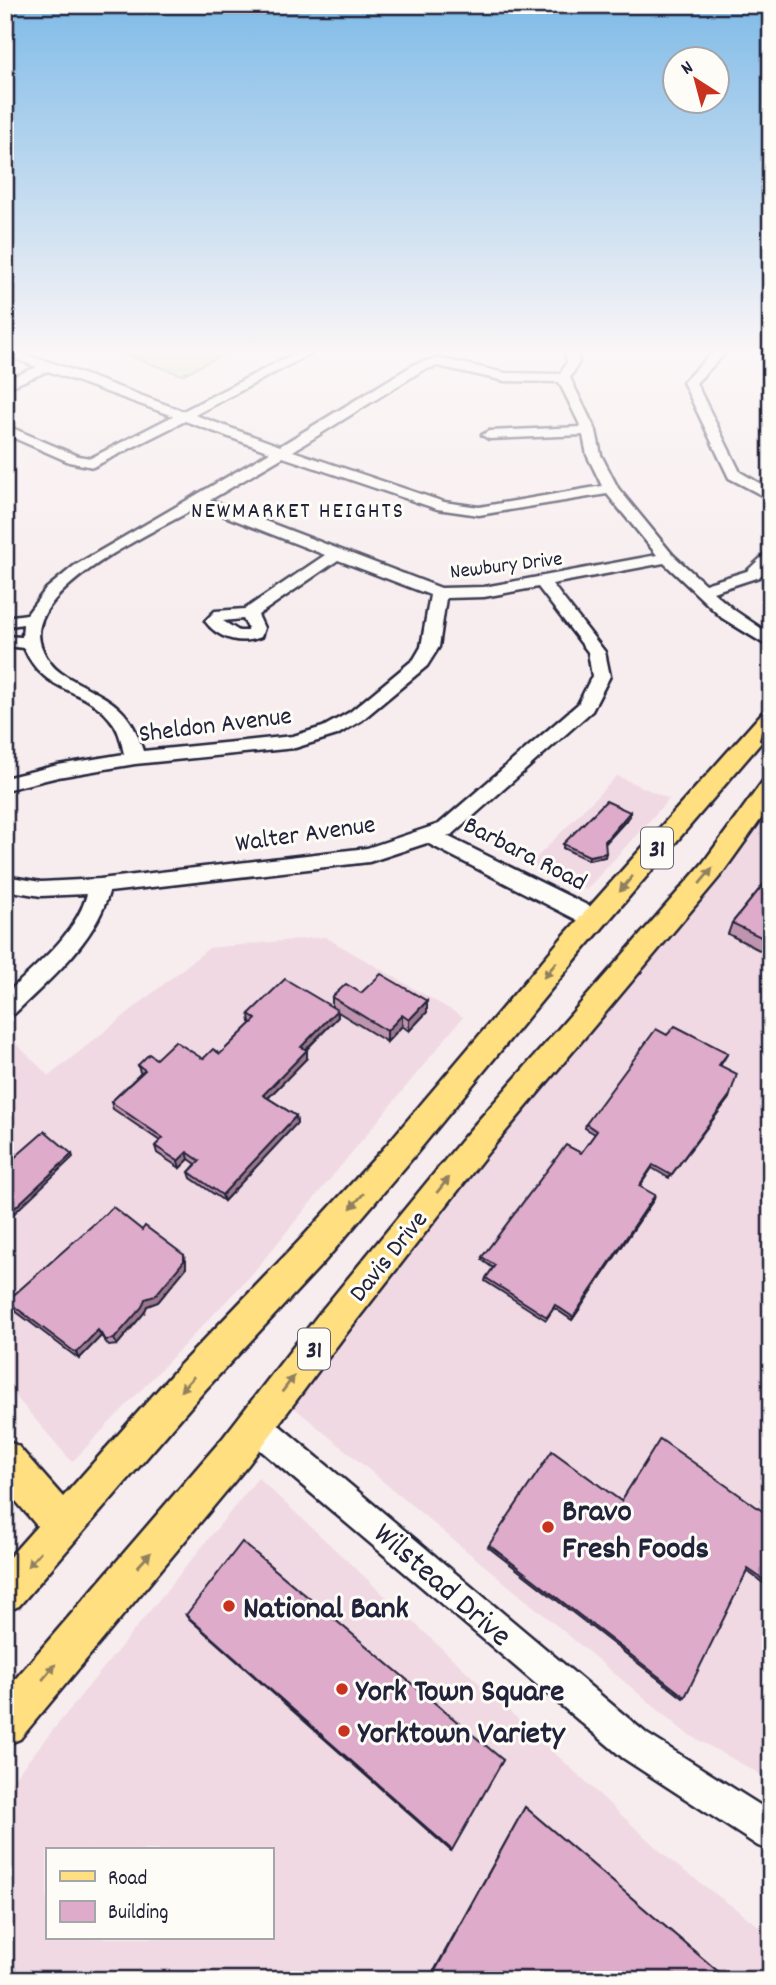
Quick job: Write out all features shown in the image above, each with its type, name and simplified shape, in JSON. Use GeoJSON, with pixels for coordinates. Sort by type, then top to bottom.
{"type":"FeatureCollection","features":[{"type":"Feature","properties":{"kind":"main road","name":"31"},"geometry":{"type":"LineString","coordinates":[[5,1592],[192,1378],[311,1252],[395,1157],[771,717]]}},
{"type":"Feature","properties":{"kind":"main road","name":"Davis Drive"},"geometry":{"type":"LineString","coordinates":[[5,1724],[99,1611],[165,1539],[257,1426],[330,1327],[466,1156],[712,869],[771,788]]}},
{"type":"Feature","properties":{"kind":"main road"},"geometry":{"type":"LineString","coordinates":[[5,1459],[63,1525]]}},
{"type":"Feature","properties":{"kind":"street"},"geometry":{"type":"LineString","coordinates":[[33,442],[74,459],[93,463],[135,442]]}},
{"type":"Feature","properties":{"kind":"street"},"geometry":{"type":"LineString","coordinates":[[255,442],[442,506],[479,511],[611,489]]}},
{"type":"Feature","properties":{"kind":"street"},"geometry":{"type":"LineString","coordinates":[[135,758],[131,733],[119,714],[53,675],[40,662],[31,643],[33,618],[43,601],[66,580],[300,442]]}},
{"type":"Feature","properties":{"kind":"street"},"geometry":{"type":"LineString","coordinates":[[591,442],[594,455],[611,489],[667,558],[745,626],[771,643]]}},
{"type":"Feature","properties":{"kind":"street"},"geometry":{"type":"LineString","coordinates":[[718,442],[734,475],[771,496]]}},
{"type":"Feature","properties":{"kind":"street","name":"Newbury Drive"},"geometry":{"type":"LineString","coordinates":[[198,501],[439,593],[484,592],[543,583],[667,558]]}},
{"type":"Feature","properties":{"kind":"street"},"geometry":{"type":"LineString","coordinates":[[249,614],[256,628],[255,633],[249,637],[240,637],[216,626],[210,615],[249,614],[335,555]]}},
{"type":"Feature","properties":{"kind":"street"},"geometry":{"type":"LineString","coordinates":[[702,590],[753,574],[771,557]]}},
{"type":"Feature","properties":{"kind":"street","name":"Walter Avenue"},"geometry":{"type":"LineString","coordinates":[[5,883],[41,889],[100,886],[369,855],[431,836],[463,817],[586,707],[601,676],[596,652],[543,583]]}},
{"type":"Feature","properties":{"kind":"street","name":"Sheldon Avenue"},"geometry":{"type":"LineString","coordinates":[[5,784],[58,771],[135,758],[295,742],[343,724],[421,662],[430,647],[439,593]]}},
{"type":"Feature","properties":{"kind":"street"},"geometry":{"type":"LineString","coordinates":[[5,622],[33,618]]}},
{"type":"Feature","properties":{"kind":"street"},"geometry":{"type":"LineString","coordinates":[[5,641],[31,643]]}},
{"type":"Feature","properties":{"kind":"street","name":"Barbara Road"},"geometry":{"type":"LineString","coordinates":[[431,836],[596,919]]}},
{"type":"Feature","properties":{"kind":"street"},"geometry":{"type":"LineString","coordinates":[[6,1008],[51,965],[92,915],[100,886]]}},
{"type":"Feature","properties":{"kind":"street","name":"Wilstead Drive"},"geometry":{"type":"LineString","coordinates":[[257,1426],[635,1746],[771,1833]]}},
{"type":"Feature","properties":{"kind":"shaded area"},"geometry":{"type":"Polygon","coordinates":[[[617,776],[669,799],[586,890],[530,864],[617,776]]]}},
{"type":"Feature","properties":{"kind":"shaded area"},"geometry":{"type":"Polygon","coordinates":[[[771,807],[771,1780],[686,1733],[285,1400],[771,807]]]}},
{"type":"Feature","properties":{"kind":"shaded area"},"geometry":{"type":"Polygon","coordinates":[[[325,937],[463,1017],[252,1274],[72,1462],[5,1384],[5,1033],[49,1076],[209,948],[325,937]]]}},
{"type":"Feature","properties":{"kind":"shaded area","name":"York Town Square"},"geometry":{"type":"Polygon","coordinates":[[[258,1478],[672,1862],[771,1935],[771,1980],[5,1980],[5,1789],[258,1478]]]}},
{"type":"Feature","properties":{"kind":"building"},"geometry":{"type":"Polygon","coordinates":[[[771,723],[771,734],[769,736],[762,733],[771,723]]]}},
{"type":"Feature","properties":{"kind":"building"},"geometry":{"type":"Polygon","coordinates":[[[606,801],[630,812],[605,841],[606,853],[589,856],[563,844],[606,801]]]}},
{"type":"Feature","properties":{"kind":"building"},"geometry":{"type":"Polygon","coordinates":[[[771,875],[771,942],[732,923],[771,875]]]}},
{"type":"Feature","properties":{"kind":"building"},"geometry":{"type":"Polygon","coordinates":[[[381,974],[427,1001],[409,1020],[402,1015],[387,1031],[332,997],[346,984],[361,993],[381,974]]]}},
{"type":"Feature","properties":{"kind":"building"},"geometry":{"type":"Polygon","coordinates":[[[285,979],[337,1010],[301,1047],[307,1050],[263,1095],[296,1116],[222,1195],[189,1172],[200,1161],[187,1152],[178,1161],[155,1146],[163,1138],[111,1102],[145,1070],[138,1065],[149,1054],[156,1059],[175,1041],[203,1059],[213,1049],[220,1054],[256,1019],[249,1014],[285,979]]]}},
{"type":"Feature","properties":{"kind":"building"},"geometry":{"type":"Polygon","coordinates":[[[675,1026],[728,1053],[719,1065],[737,1074],[730,1095],[671,1175],[653,1165],[639,1186],[655,1195],[573,1317],[555,1305],[547,1317],[486,1278],[495,1265],[482,1257],[566,1145],[581,1153],[597,1131],[586,1124],[656,1029],[667,1035],[675,1026]]]}},
{"type":"Feature","properties":{"kind":"building"},"geometry":{"type":"Polygon","coordinates":[[[45,1131],[72,1154],[5,1217],[5,1166],[45,1131]]]}},
{"type":"Feature","properties":{"kind":"building"},"geometry":{"type":"Polygon","coordinates":[[[113,1207],[142,1230],[145,1226],[184,1255],[184,1261],[155,1296],[145,1299],[142,1307],[114,1339],[106,1340],[98,1330],[76,1353],[7,1301],[113,1207]]]}},
{"type":"Feature","properties":{"kind":"building"},"geometry":{"type":"Polygon","coordinates":[[[660,1439],[771,1517],[771,1585],[748,1569],[685,1697],[489,1545],[552,1451],[621,1501],[660,1439]]]}},
{"type":"Feature","properties":{"kind":"building","name":"York Town Square"},"geometry":{"type":"Polygon","coordinates":[[[242,1542],[503,1760],[452,1850],[186,1615],[242,1542]]]}},
{"type":"Feature","properties":{"kind":"building"},"geometry":{"type":"Polygon","coordinates":[[[525,1807],[728,1980],[430,1980],[525,1807]]]}},
{"type":"Feature","properties":{"kind":"place","name":"Bravo Fresh Foods"},"geometry":{"type":"Point","coordinates":[548,1527]}},
{"type":"Feature","properties":{"kind":"place","name":"National Bank"},"geometry":{"type":"Point","coordinates":[229,1606]}},
{"type":"Feature","properties":{"kind":"place","name":"York Town Square"},"geometry":{"type":"Point","coordinates":[342,1689]}},
{"type":"Feature","properties":{"kind":"place","name":"Yorktown Variety"},"geometry":{"type":"Point","coordinates":[344,1731]}},
{"type":"Feature","properties":{"kind":"district","name":"NEWMARKET HEIGHTS"},"geometry":{"type":"Point","coordinates":[298,509]}}]}
